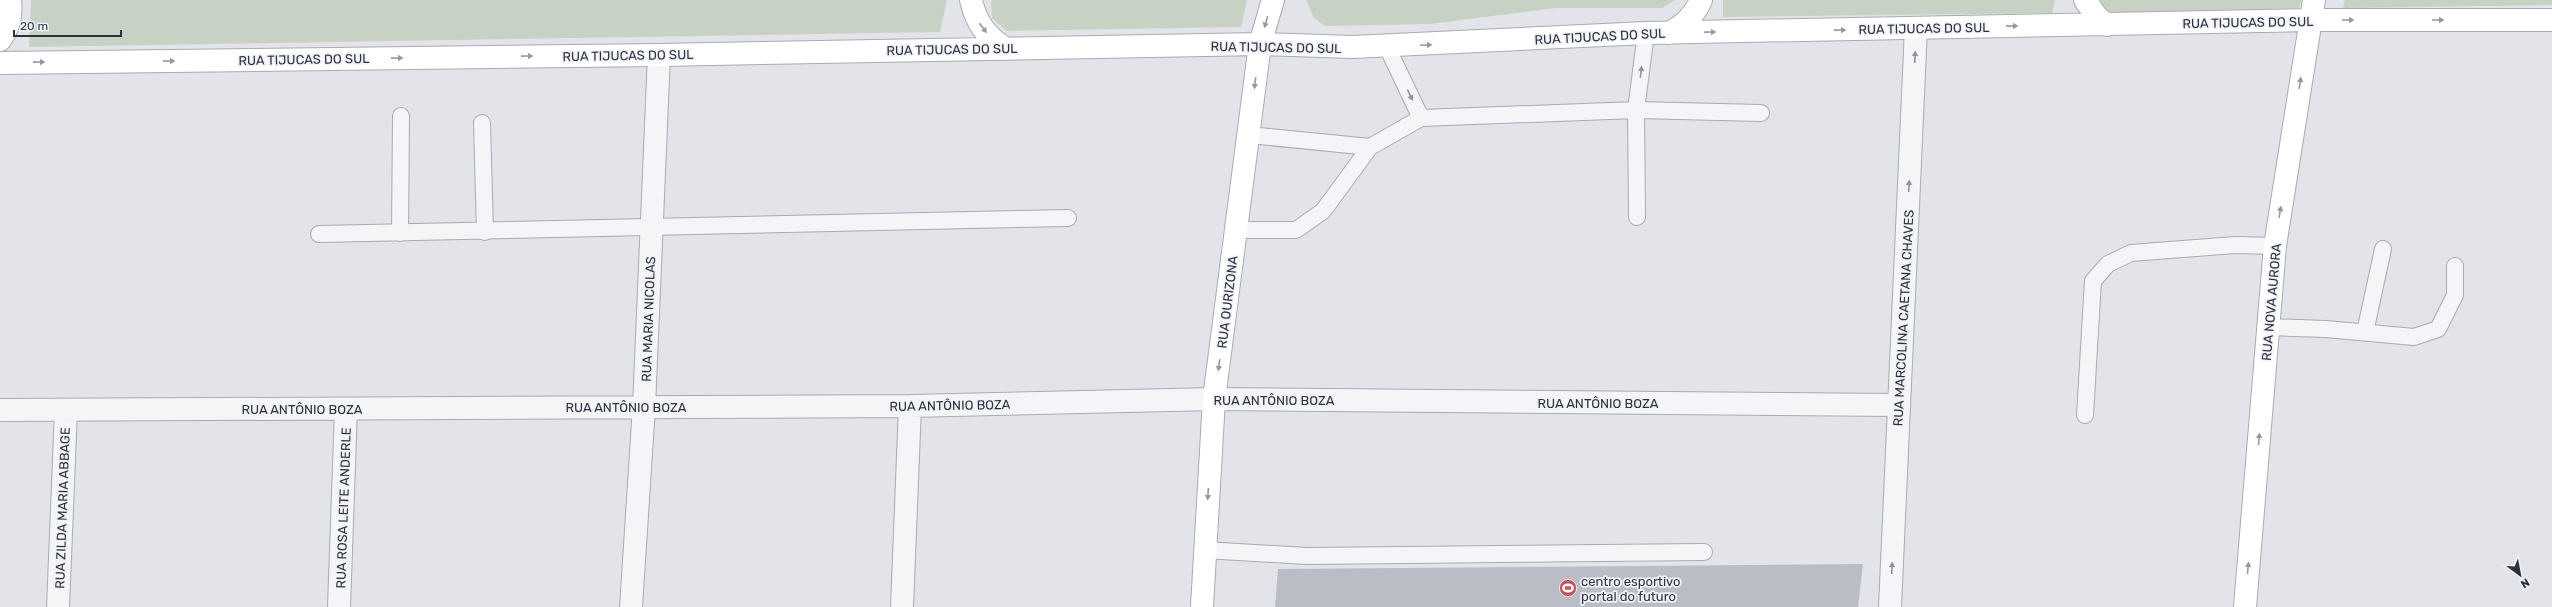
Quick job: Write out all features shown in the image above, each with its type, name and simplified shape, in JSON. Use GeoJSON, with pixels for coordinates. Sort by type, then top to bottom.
{"type":"FeatureCollection","features":[{"type":"Feature","properties":{"kind":"main road"},"geometry":{"type":"LineString","coordinates":[[0,40],[6,32],[12,11],[10,0]]}},
{"type":"Feature","properties":{"kind":"main road"},"geometry":{"type":"LineString","coordinates":[[971,0],[974,13],[981,28],[992,40],[1006,48]]}},
{"type":"Feature","properties":{"kind":"main road","name":"RUA OURIZONA"},"geometry":{"type":"LineString","coordinates":[[1202,607],[1204,550],[1214,399],[1260,44],[1273,0]]}},
{"type":"Feature","properties":{"kind":"main road"},"geometry":{"type":"LineString","coordinates":[[1669,33],[1682,26],[1693,15],[1701,0]]}},
{"type":"Feature","properties":{"kind":"main road"},"geometry":{"type":"LineString","coordinates":[[2085,0],[2097,17],[2107,25]]}},
{"type":"Feature","properties":{"kind":"main road","name":"RUA TIJUCAS DO SUL"},"geometry":{"type":"LineString","coordinates":[[0,63],[659,55],[1260,44],[1387,47],[1646,33],[2107,25],[2312,10],[2552,20]]}},
{"type":"Feature","properties":{"kind":"main road","name":"RUA NOVA AURORA"},"geometry":{"type":"LineString","coordinates":[[2245,607],[2275,246],[2312,10]]}},
{"type":"Feature","properties":{"kind":"street","name":"RUA MARCOLINA CAETANA CHAVES"},"geometry":{"type":"LineString","coordinates":[[1890,607],[1916,28]]}},
{"type":"Feature","properties":{"kind":"street","name":"RUA MARIA NICOLAS"},"geometry":{"type":"LineString","coordinates":[[631,607],[644,407],[659,55]]}},
{"type":"Feature","properties":{"kind":"street","name":"RUA ANTÔNIO BOZA"},"geometry":{"type":"LineString","coordinates":[[0,410],[910,406],[1214,399],[1899,405]]}},
{"type":"Feature","properties":{"kind":"street"},"geometry":{"type":"LineString","coordinates":[[902,607],[910,406]]}},
{"type":"Feature","properties":{"kind":"street","name":"RUA ROSA LEITE ANDERLE"},"geometry":{"type":"LineString","coordinates":[[340,607],[346,409]]}},
{"type":"Feature","properties":{"kind":"street","name":"RUA ZILDA MARIA ABBAGE"},"geometry":{"type":"LineString","coordinates":[[58,607],[66,410]]}},
{"type":"Feature","properties":{"kind":"lane"},"geometry":{"type":"LineString","coordinates":[[1637,217],[1636,110],[1646,33]]}},
{"type":"Feature","properties":{"kind":"lane"},"geometry":{"type":"LineString","coordinates":[[1387,47],[1421,118]]}},
{"type":"Feature","properties":{"kind":"lane"},"geometry":{"type":"LineString","coordinates":[[1236,230],[1296,230],[1323,211],[1370,147],[1421,118],[1636,110],[1761,113]]}},
{"type":"Feature","properties":{"kind":"lane"},"geometry":{"type":"LineString","coordinates":[[400,233],[401,116]]}},
{"type":"Feature","properties":{"kind":"lane"},"geometry":{"type":"LineString","coordinates":[[482,123],[485,232]]}},
{"type":"Feature","properties":{"kind":"lane"},"geometry":{"type":"LineString","coordinates":[[1248,135],[1370,147]]}},
{"type":"Feature","properties":{"kind":"lane"},"geometry":{"type":"LineString","coordinates":[[319,234],[485,232],[1068,218]]}},
{"type":"Feature","properties":{"kind":"lane"},"geometry":{"type":"LineString","coordinates":[[2085,415],[2093,281],[2108,264],[2131,253],[2235,245],[2275,246]]}},
{"type":"Feature","properties":{"kind":"lane"},"geometry":{"type":"LineString","coordinates":[[2364,332],[2383,250]]}},
{"type":"Feature","properties":{"kind":"lane"},"geometry":{"type":"LineString","coordinates":[[2268,327],[2364,332],[2414,337],[2438,329],[2455,295],[2455,266]]}},
{"type":"Feature","properties":{"kind":"lane"},"geometry":{"type":"LineString","coordinates":[[1204,550],[1307,556],[1704,552]]}},
{"type":"Feature","properties":{"kind":"green space"},"geometry":{"type":"Polygon","coordinates":[[[31,0],[947,0],[940,32],[29,47],[31,0]]]}},
{"type":"Feature","properties":{"kind":"green space"},"geometry":{"type":"Polygon","coordinates":[[[991,0],[1247,0],[1241,27],[1007,31],[992,18],[991,0]]]}},
{"type":"Feature","properties":{"kind":"green space"},"geometry":{"type":"Polygon","coordinates":[[[1306,0],[1675,0],[1662,8],[1556,8],[1430,24],[1325,26],[1314,18],[1306,0]]]}},
{"type":"Feature","properties":{"kind":"green space"},"geometry":{"type":"Polygon","coordinates":[[[1723,0],[2055,0],[2052,13],[1723,17],[1723,0]]]}},
{"type":"Feature","properties":{"kind":"green space"},"geometry":{"type":"Polygon","coordinates":[[[2100,0],[2301,0],[2299,8],[2108,13],[2100,0]]]}},
{"type":"Feature","properties":{"kind":"green space"},"geometry":{"type":"Polygon","coordinates":[[[2345,0],[2552,0],[2552,5],[2343,8],[2345,0]]]}},
{"type":"Feature","properties":{"kind":"building","name":"centro esportivo portal do futuro"},"geometry":{"type":"Polygon","coordinates":[[[1863,564],[1858,607],[1275,607],[1278,569],[1863,564]]]}},
{"type":"Feature","properties":{"kind":"place","name":"centro esportivo portal do futuro"},"geometry":{"type":"Point","coordinates":[1568,588]}}]}
